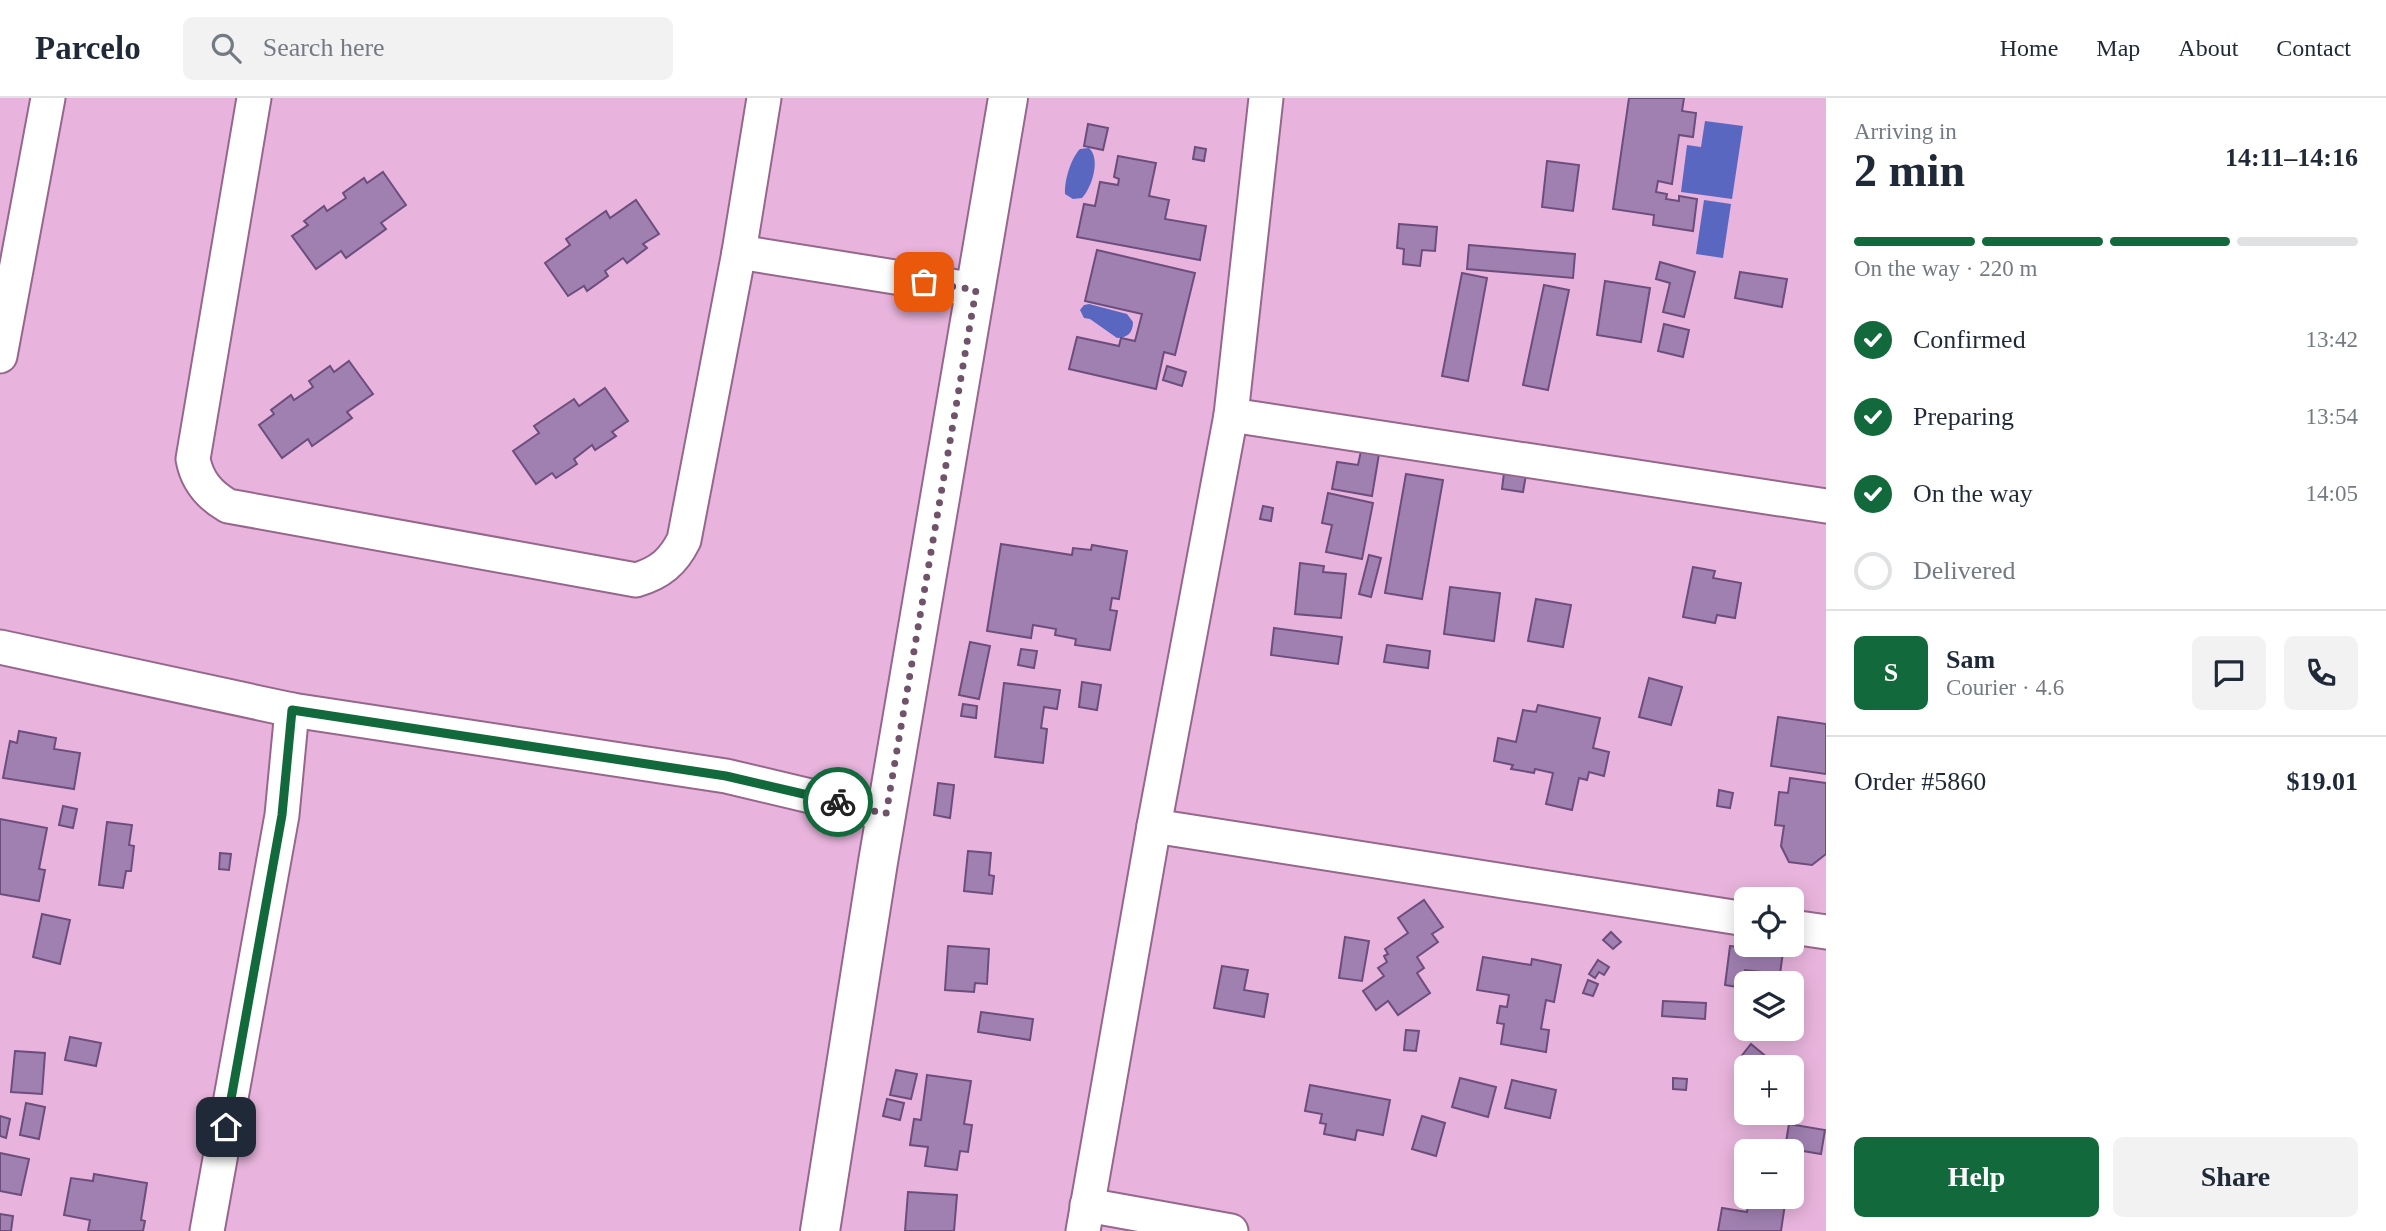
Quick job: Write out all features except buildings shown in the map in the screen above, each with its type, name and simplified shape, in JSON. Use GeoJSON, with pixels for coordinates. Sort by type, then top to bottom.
{"type":"FeatureCollection","features":[{"type":"Feature","properties":{"kind":"street"},"geometry":{"type":"LineString","coordinates":[[0,356],[48,98]]}},
{"type":"Feature","properties":{"kind":"street"},"geometry":{"type":"LineString","coordinates":[[254,98],[193,459],[196,474],[204,486],[214,498],[228,506],[636,580],[667,566],[684,540],[739,252],[764,98]]}},
{"type":"Feature","properties":{"kind":"street"},"geometry":{"type":"LineString","coordinates":[[820,1231],[886,814],[1008,98]]}},
{"type":"Feature","properties":{"kind":"street"},"geometry":{"type":"LineString","coordinates":[[1231,1231],[1085,1218],[1154,825],[1231,415],[1266,98]]}},
{"type":"Feature","properties":{"kind":"street"},"geometry":{"type":"LineString","coordinates":[[739,252],[976,290]]}},
{"type":"Feature","properties":{"kind":"street"},"geometry":{"type":"LineString","coordinates":[[1231,415],[1826,506]]}},
{"type":"Feature","properties":{"kind":"street"},"geometry":{"type":"LineString","coordinates":[[0,646],[292,710],[726,776],[886,814]]}},
{"type":"Feature","properties":{"kind":"street"},"geometry":{"type":"LineString","coordinates":[[207,1231],[282,815],[292,710]]}},
{"type":"Feature","properties":{"kind":"street"},"geometry":{"type":"LineString","coordinates":[[1154,825],[1734,917]]}},
{"type":"Feature","properties":{"kind":"street"},"geometry":{"type":"LineString","coordinates":[[1804,929],[1826,932]]}},
{"type":"Feature","properties":{"kind":"water"},"geometry":{"type":"Polygon","coordinates":[[[1705,121],[1743,126],[1732,199],[1681,192],[1687,145],[1701,147],[1705,121]]]}},
{"type":"Feature","properties":{"kind":"water"},"geometry":{"type":"Polygon","coordinates":[[[1089,148],[1093,153],[1095,166],[1092,180],[1082,198],[1073,199],[1065,194],[1069,170],[1080,149],[1089,148]]]}},
{"type":"Feature","properties":{"kind":"water"},"geometry":{"type":"Polygon","coordinates":[[[1704,200],[1731,204],[1723,258],[1696,254],[1704,200]]]}},
{"type":"Feature","properties":{"kind":"water"},"geometry":{"type":"Polygon","coordinates":[[[1089,304],[1127,314],[1133,322],[1131,332],[1117,338],[1090,319],[1084,318],[1080,310],[1089,304]]]}},
{"type":"Feature","properties":{"kind":"way so far"},"geometry":{"type":"LineString","coordinates":[[838,802],[886,814],[976,290],[924,282]]}},
{"type":"Feature","properties":{"kind":"route"},"geometry":{"type":"LineString","coordinates":[[226,1127],[282,815],[292,710],[726,776],[838,802]]}}]}
